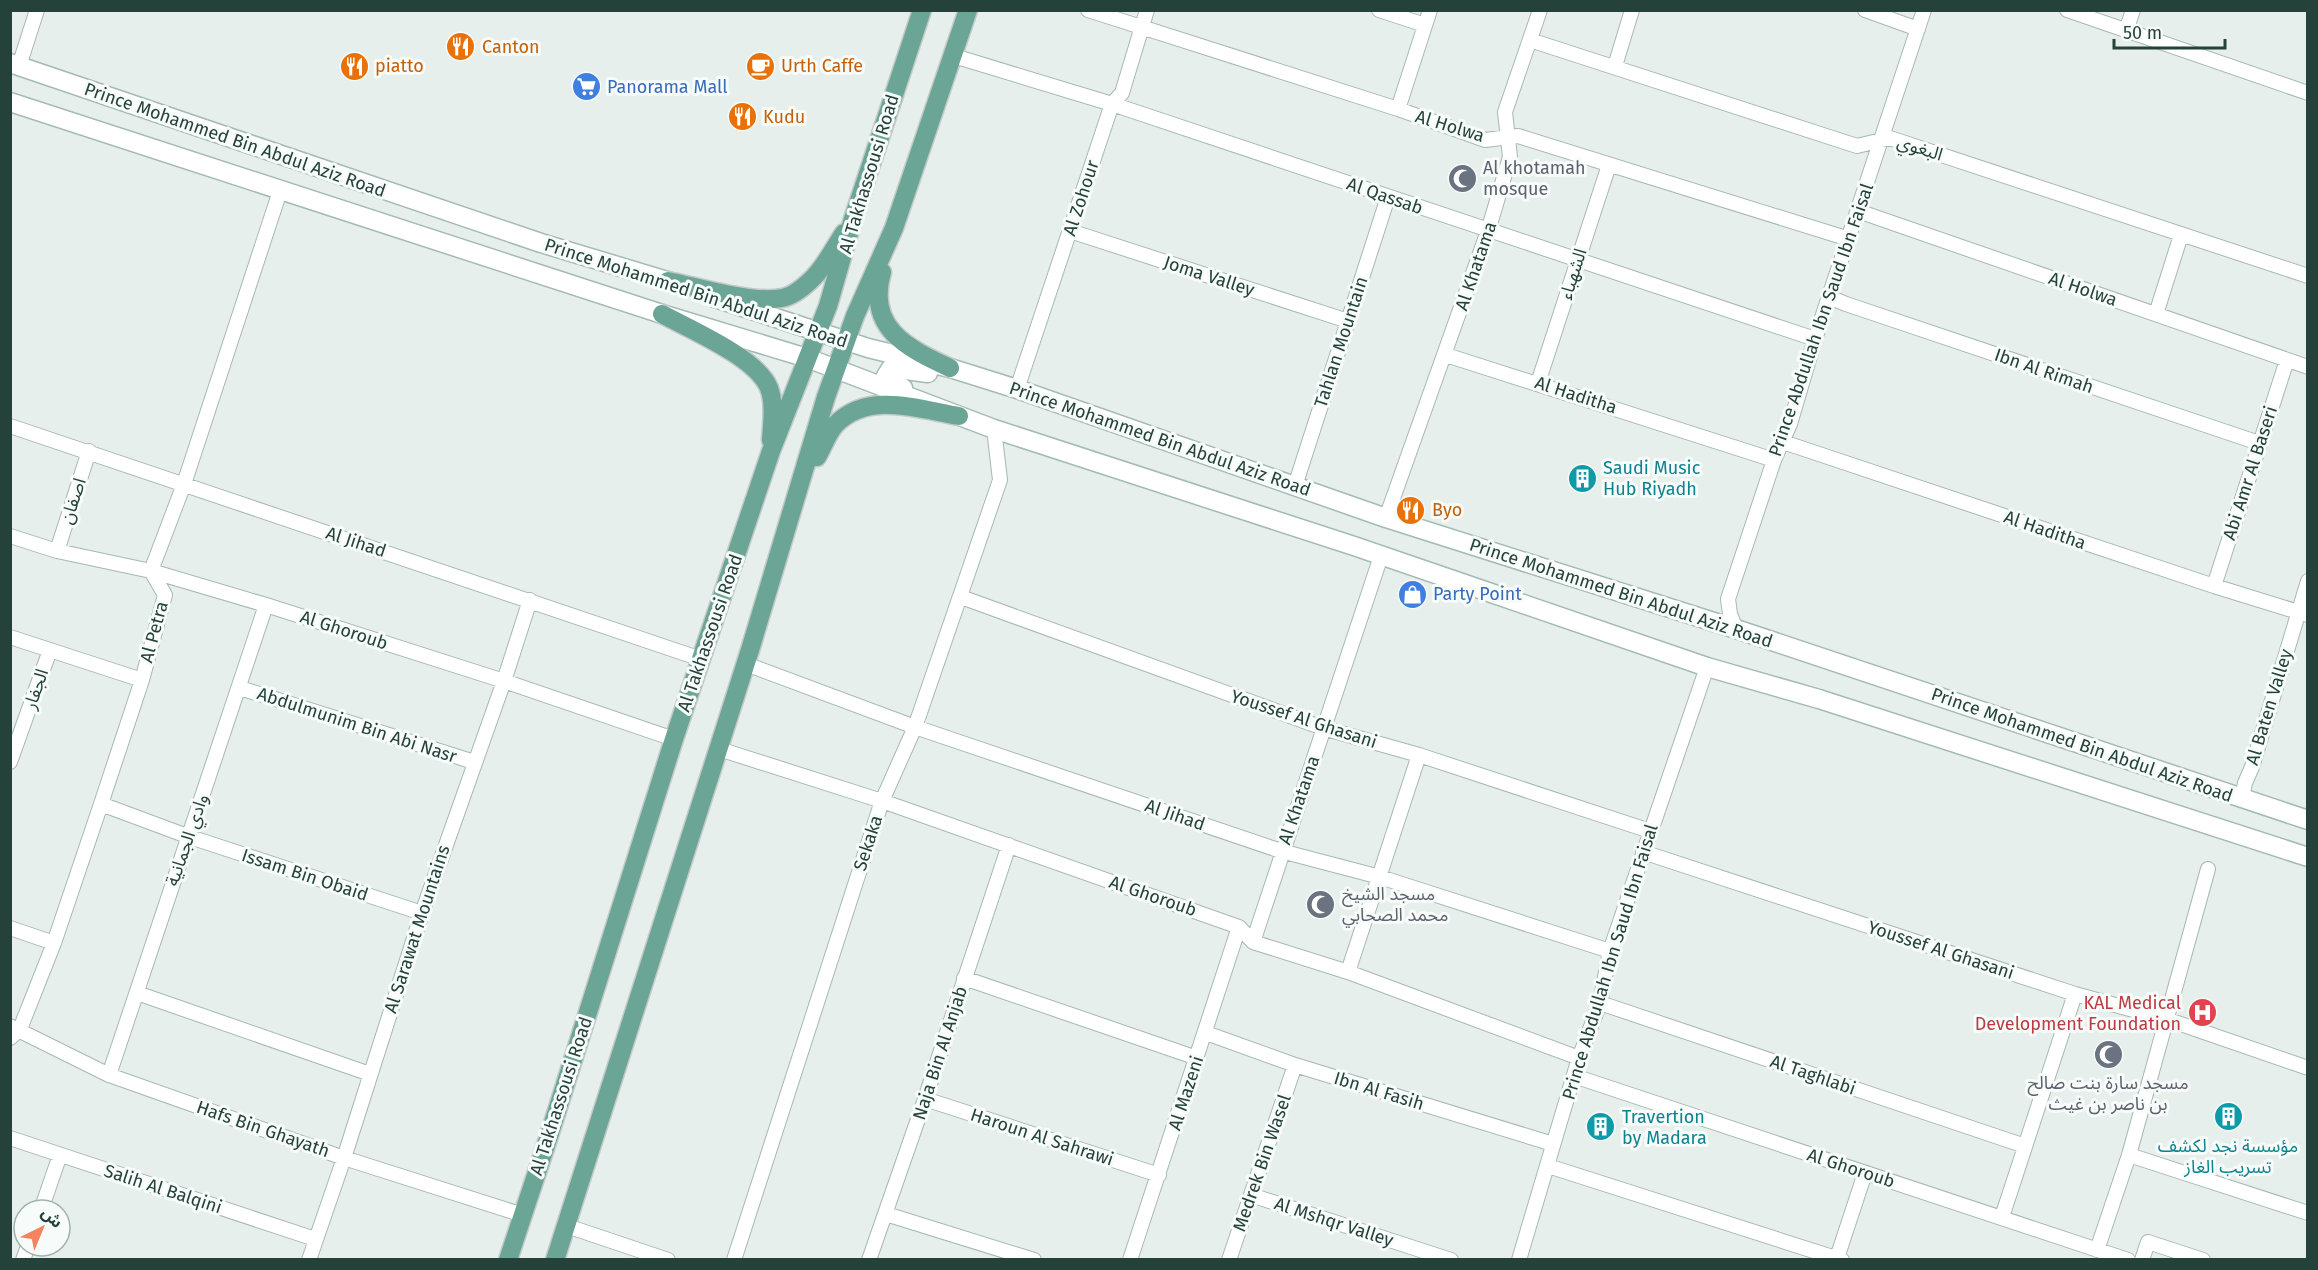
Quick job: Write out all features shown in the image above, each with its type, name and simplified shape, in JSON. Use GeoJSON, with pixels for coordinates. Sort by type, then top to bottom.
{"type":"FeatureCollection","features":[{"type":"Feature","properties":{"kind":"main road","name":"Al Takhassousi Road"},"geometry":{"type":"LineString","coordinates":[[508,1260],[674,740],[771,451],[824,319],[853,219],[922,10]]}},
{"type":"Feature","properties":{"kind":"main road","name":"Al Takhassousi Road"},"geometry":{"type":"LineString","coordinates":[[555,1260],[746,664],[826,397],[846,340],[894,228],[968,10]]}},
{"type":"Feature","properties":{"kind":"main road","name":"Prince Mohammed Bin Abdul Aziz Road"},"geometry":{"type":"LineString","coordinates":[[15,64],[541,243],[668,281],[868,348],[1017,389],[1386,518],[1736,629],[2307,820]]}},
{"type":"Feature","properties":{"kind":"main road","name":"Prince Mohammed Bin Abdul Aziz Road"},"geometry":{"type":"LineString","coordinates":[[10,102],[662,314],[807,358],[994,429],[1381,556],[1707,667],[1830,703],[2307,857]]}},
{"type":"Feature","properties":{"kind":"main road"},"geometry":{"type":"LineString","coordinates":[[211,168],[221,136]]}},
{"type":"Feature","properties":{"kind":"main road"},"geometry":{"type":"LineString","coordinates":[[668,281],[740,296],[763,299],[783,298],[799,289],[820,270],[853,219]]}},
{"type":"Feature","properties":{"kind":"main road"},"geometry":{"type":"LineString","coordinates":[[894,228],[877,294],[886,326],[915,352],[950,369]]}},
{"type":"Feature","properties":{"kind":"main road"},"geometry":{"type":"LineString","coordinates":[[838,274],[835,323],[839,329],[845,328],[849,317],[866,292]]}},
{"type":"Feature","properties":{"kind":"main road"},"geometry":{"type":"LineString","coordinates":[[662,314],[741,357],[765,381],[772,400],[771,451]]}},
{"type":"Feature","properties":{"kind":"main road"},"geometry":{"type":"LineString","coordinates":[[930,403],[891,383],[886,376],[891,368],[931,373],[950,369]]}},
{"type":"Feature","properties":{"kind":"main road"},"geometry":{"type":"LineString","coordinates":[[798,492],[834,426],[861,407],[878,404],[894,405],[959,416]]}},
{"type":"Feature","properties":{"kind":"street"},"geometry":{"type":"LineString","coordinates":[[15,64],[37,10]]}},
{"type":"Feature","properties":{"kind":"street","name":"Al Holwa"},"geometry":{"type":"LineString","coordinates":[[1088,10],[1398,109],[1485,140],[1518,136],[1849,239]]}},
{"type":"Feature","properties":{"kind":"street","name":"Al Zohour"},"geometry":{"type":"LineString","coordinates":[[1017,389],[1112,104],[1122,93],[1147,10]]}},
{"type":"Feature","properties":{"kind":"street"},"geometry":{"type":"LineString","coordinates":[[1379,10],[1425,25]]}},
{"type":"Feature","properties":{"kind":"street"},"geometry":{"type":"LineString","coordinates":[[1398,109],[1430,10]]}},
{"type":"Feature","properties":{"kind":"street","name":"Al Khatama"},"geometry":{"type":"LineString","coordinates":[[1386,518],[1446,355],[1488,231],[1510,157],[1505,112],[1540,10]]}},
{"type":"Feature","properties":{"kind":"street"},"geometry":{"type":"LineString","coordinates":[[1615,66],[1632,10]]}},
{"type":"Feature","properties":{"kind":"street"},"geometry":{"type":"LineString","coordinates":[[1865,10],[1918,28]]}},
{"type":"Feature","properties":{"kind":"street","name":"Prince Abdullah Ibn Saud Ibn Faisal"},"geometry":{"type":"LineString","coordinates":[[1736,629],[1730,614],[1728,599],[1774,460],[1790,424],[1815,339],[1924,10]]}},
{"type":"Feature","properties":{"kind":"street"},"geometry":{"type":"LineString","coordinates":[[2067,10],[2307,93]]}},
{"type":"Feature","properties":{"kind":"street"},"geometry":{"type":"LineString","coordinates":[[2126,31],[2133,10]]}},
{"type":"Feature","properties":{"kind":"street","name":"البغوي"},"geometry":{"type":"LineString","coordinates":[[1530,40],[1857,146],[1890,138],[2307,276]]}},
{"type":"Feature","properties":{"kind":"street","name":"Al Qassab"},"geometry":{"type":"LineString","coordinates":[[954,56],[1112,104],[1815,339]]}},
{"type":"Feature","properties":{"kind":"street","name":"الشهباء"},"geometry":{"type":"LineString","coordinates":[[1538,383],[1609,165]]}},
{"type":"Feature","properties":{"kind":"street"},"geometry":{"type":"LineString","coordinates":[[151,571],[184,484],[280,190]]}},
{"type":"Feature","properties":{"kind":"street","name":"Tahlan Mountain"},"geometry":{"type":"LineString","coordinates":[[1295,486],[1388,197]]}},
{"type":"Feature","properties":{"kind":"street","name":"Al Holwa"},"geometry":{"type":"LineString","coordinates":[[1858,211],[2307,366]]}},
{"type":"Feature","properties":{"kind":"street","name":"Joma Valley"},"geometry":{"type":"LineString","coordinates":[[1070,231],[1348,321]]}},
{"type":"Feature","properties":{"kind":"street"},"geometry":{"type":"LineString","coordinates":[[2156,314],[2181,235]]}},
{"type":"Feature","properties":{"kind":"street","name":"Ibn Al Rimah"},"geometry":{"type":"LineString","coordinates":[[1829,297],[2259,443]]}},
{"type":"Feature","properties":{"kind":"street","name":"Al Haditha"},"geometry":{"type":"LineString","coordinates":[[1446,355],[1774,460]]}},
{"type":"Feature","properties":{"kind":"street","name":"Abi Amr Al Baseri"},"geometry":{"type":"LineString","coordinates":[[2214,586],[2287,360]]}},
{"type":"Feature","properties":{"kind":"street","name":"Al Jihad"},"geometry":{"type":"LineString","coordinates":[[10,426],[701,659]]}},
{"type":"Feature","properties":{"kind":"street","name":"Sekaka"},"geometry":{"type":"LineString","coordinates":[[734,1260],[882,801],[915,727],[1000,480],[994,429]]}},
{"type":"Feature","properties":{"kind":"street","name":"Al Haditha"},"geometry":{"type":"LineString","coordinates":[[1783,442],[2214,586],[2303,613]]}},
{"type":"Feature","properties":{"kind":"street","name":"اصفان"},"geometry":{"type":"LineString","coordinates":[[57,551],[89,451]]}},
{"type":"Feature","properties":{"kind":"street","name":"Al Ghoroub"},"geometry":{"type":"LineString","coordinates":[[10,536],[57,551],[151,571],[266,605],[504,681],[674,740]]}},
{"type":"Feature","properties":{"kind":"street","name":"Al Khatama"},"geometry":{"type":"LineString","coordinates":[[1253,942],[1281,851],[1381,556]]}},
{"type":"Feature","properties":{"kind":"street","name":"Al Petra"},"geometry":{"type":"LineString","coordinates":[[14,1031],[54,943],[142,680],[165,595],[151,571]]}},
{"type":"Feature","properties":{"kind":"street","name":"Al Baten Valley"},"geometry":{"type":"LineString","coordinates":[[2242,798],[2303,613],[2307,581]]}},
{"type":"Feature","properties":{"kind":"street","name":"Youssef Al Ghasani"},"geometry":{"type":"LineString","coordinates":[[961,597],[1323,728],[1419,755],[1650,831]]}},
{"type":"Feature","properties":{"kind":"street","name":"Al Sarawat Mountains"},"geometry":{"type":"LineString","coordinates":[[309,1260],[422,913],[504,681],[530,600]]}},
{"type":"Feature","properties":{"kind":"street","name":"وادي الجمانية"},"geometry":{"type":"LineString","coordinates":[[109,1075],[266,605]]}},
{"type":"Feature","properties":{"kind":"street"},"geometry":{"type":"LineString","coordinates":[[10,637],[142,680]]}},
{"type":"Feature","properties":{"kind":"street","name":"الجفار"},"geometry":{"type":"LineString","coordinates":[[10,762],[50,650]]}},
{"type":"Feature","properties":{"kind":"street","name":"Al Jihad"},"geometry":{"type":"LineString","coordinates":[[746,664],[915,727],[1281,851],[1380,877],[1610,951]]}},
{"type":"Feature","properties":{"kind":"street","name":"Prince Abdullah Ibn Saud Ibn Faisal"},"geometry":{"type":"LineString","coordinates":[[1519,1260],[1579,1058],[1600,1003],[1610,951],[1707,667]]}},
{"type":"Feature","properties":{"kind":"street","name":"Abdulmunim Bin Abi Nasr"},"geometry":{"type":"LineString","coordinates":[[240,688],[474,762]]}},
{"type":"Feature","properties":{"kind":"street","name":"Al Ghoroub"},"geometry":{"type":"LineString","coordinates":[[719,749],[882,801],[1239,927],[1253,942],[1348,972],[1579,1058]]}},
{"type":"Feature","properties":{"kind":"street"},"geometry":{"type":"LineString","coordinates":[[1348,972],[1419,755]]}},
{"type":"Feature","properties":{"kind":"street","name":"Issam Bin Obaid"},"geometry":{"type":"LineString","coordinates":[[101,804],[187,836],[422,913]]}},
{"type":"Feature","properties":{"kind":"street","name":"Naja Bin Al Anjab"},"geometry":{"type":"LineString","coordinates":[[869,1260],[1009,845]]}},
{"type":"Feature","properties":{"kind":"street","name":"Youssef Al Ghasani"},"geometry":{"type":"LineString","coordinates":[[1643,852],[2075,994],[2166,1019],[2307,1068]]}},
{"type":"Feature","properties":{"kind":"street"},"geometry":{"type":"LineString","coordinates":[[2097,1250],[2129,1155],[2208,869]]}},
{"type":"Feature","properties":{"kind":"street","name":"Al Mazeni"},"geometry":{"type":"LineString","coordinates":[[1130,1260],[1239,927]]}},
{"type":"Feature","properties":{"kind":"street"},"geometry":{"type":"LineString","coordinates":[[10,928],[54,943]]}},
{"type":"Feature","properties":{"kind":"street"},"geometry":{"type":"LineString","coordinates":[[964,978],[1197,1058]]}},
{"type":"Feature","properties":{"kind":"street"},"geometry":{"type":"LineString","coordinates":[[137,993],[370,1074]]}},
{"type":"Feature","properties":{"kind":"street"},"geometry":{"type":"LineString","coordinates":[[2002,1217],[2075,994]]}},
{"type":"Feature","properties":{"kind":"street","name":"Al Taghlabi"},"geometry":{"type":"LineString","coordinates":[[1600,1003],[2025,1146]]}},
{"type":"Feature","properties":{"kind":"street","name":"Hafs Bin Ghayath"},"geometry":{"type":"LineString","coordinates":[[14,1031],[109,1075],[344,1158],[523,1215]]}},
{"type":"Feature","properties":{"kind":"street","name":"Ibn Al Fasih"},"geometry":{"type":"LineString","coordinates":[[1206,1033],[1295,1065],[1553,1144]]}},
{"type":"Feature","properties":{"kind":"street","name":"Medrek Bin Wasel"},"geometry":{"type":"LineString","coordinates":[[1228,1260],[1295,1065]]}},
{"type":"Feature","properties":{"kind":"street","name":"Al Ghoroub"},"geometry":{"type":"LineString","coordinates":[[1574,1076],[2128,1260]]}},
{"type":"Feature","properties":{"kind":"street","name":"Haroun Al Sahrawi"},"geometry":{"type":"LineString","coordinates":[[925,1099],[1159,1175]]}},
{"type":"Feature","properties":{"kind":"street","name":"Salih Al Balqini"},"geometry":{"type":"LineString","coordinates":[[10,1138],[315,1239]]}},
{"type":"Feature","properties":{"kind":"street"},"geometry":{"type":"LineString","coordinates":[[45,1198],[60,1155]]}},
{"type":"Feature","properties":{"kind":"street"},"geometry":{"type":"LineString","coordinates":[[2129,1155],[2307,1213]]}},
{"type":"Feature","properties":{"kind":"street"},"geometry":{"type":"LineString","coordinates":[[1548,1166],[1840,1259],[1865,1173]]}},
{"type":"Feature","properties":{"kind":"street","name":"Al Mshqr Valley"},"geometry":{"type":"LineString","coordinates":[[1251,1195],[1451,1260]]}},
{"type":"Feature","properties":{"kind":"street"},"geometry":{"type":"LineString","coordinates":[[886,1214],[1034,1260]]}},
{"type":"Feature","properties":{"kind":"street"},"geometry":{"type":"LineString","coordinates":[[567,1226],[668,1260]]}},
{"type":"Feature","properties":{"kind":"street"},"geometry":{"type":"LineString","coordinates":[[2142,1260],[2148,1242],[2203,1260]]}},
{"type":"Feature","properties":{"kind":"place","name":"Canton"},"geometry":{"type":"Point","coordinates":[461,47]}},
{"type":"Feature","properties":{"kind":"place","name":"piatto"},"geometry":{"type":"Point","coordinates":[354,66]}},
{"type":"Feature","properties":{"kind":"place","name":"Urth Caffe"},"geometry":{"type":"Point","coordinates":[760,66]}},
{"type":"Feature","properties":{"kind":"place","name":"Panorama Mall"},"geometry":{"type":"Point","coordinates":[586,87]}},
{"type":"Feature","properties":{"kind":"place","name":"Kudu"},"geometry":{"type":"Point","coordinates":[742,117]}},
{"type":"Feature","properties":{"kind":"place","name":"Al khotamah mosque"},"geometry":{"type":"Point","coordinates":[1462,178]}},
{"type":"Feature","properties":{"kind":"place","name":"Saudi Music Hub Riyadh"},"geometry":{"type":"Point","coordinates":[1582,478]}},
{"type":"Feature","properties":{"kind":"place","name":"Byo"},"geometry":{"type":"Point","coordinates":[1411,510]}},
{"type":"Feature","properties":{"kind":"place","name":"Party Point"},"geometry":{"type":"Point","coordinates":[1412,594]}},
{"type":"Feature","properties":{"kind":"place","name":"مسجد الشيخ محمد الصحابي"},"geometry":{"type":"Point","coordinates":[1321,904]}},
{"type":"Feature","properties":{"kind":"place","name":"KAL Medical Development Foundation"},"geometry":{"type":"Point","coordinates":[2202,1013]}},
{"type":"Feature","properties":{"kind":"place","name":"مسجد سارة بنت صالح بن ناصر بن غيث"},"geometry":{"type":"Point","coordinates":[2108,1054]}},
{"type":"Feature","properties":{"kind":"place","name":"مؤسسة نجد لكشف تسريب الغاز"},"geometry":{"type":"Point","coordinates":[2228,1117]}},
{"type":"Feature","properties":{"kind":"place","name":"Travertion by Madara"},"geometry":{"type":"Point","coordinates":[1601,1127]}}]}
